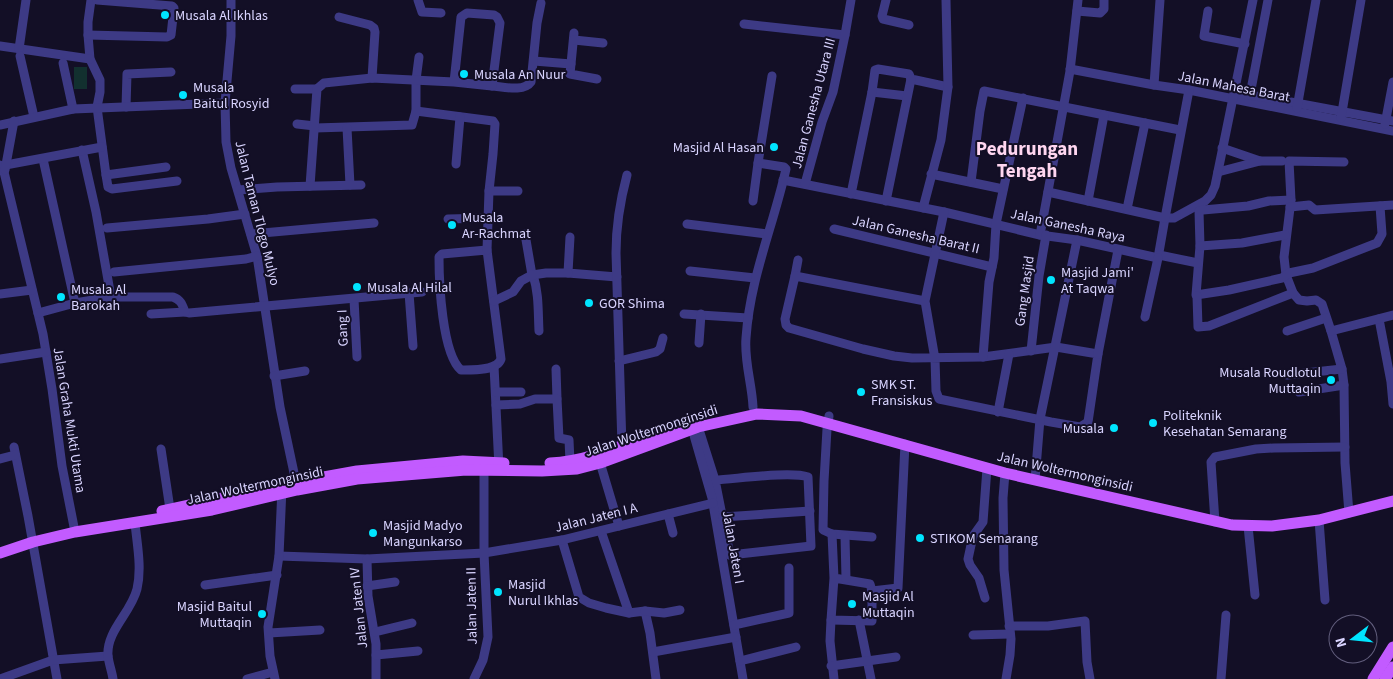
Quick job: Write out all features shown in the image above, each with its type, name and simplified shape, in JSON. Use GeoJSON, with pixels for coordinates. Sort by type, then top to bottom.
{"type":"FeatureCollection","features":[{"type":"Feature","properties":{"kind":"main road","name":"Jalan Woltermonginsidi"},"geometry":{"type":"LineString","coordinates":[[101,524],[135,523],[212,510],[296,486],[357,475],[463,461],[499,467],[570,470],[694,424],[753,407],[792,407],[905,444],[987,468],[1005,473],[1032,476]]}},
{"type":"Feature","properties":{"kind":"main road","name":"Jalan Woltermonginsidi"},"geometry":{"type":"LineString","coordinates":[[357,475],[484,470],[499,467],[599,459],[622,446],[660,431],[757,414],[791,414],[828,419],[1032,476],[1248,526],[1281,525],[1319,520],[1393,493]]}},
{"type":"Feature","properties":{"kind":"main road","name":"Jalan Woltermonginsidi"},"geometry":{"type":"LineString","coordinates":[[0,545],[170,509],[282,490]]}},
{"type":"Feature","properties":{"kind":"main road","name":"Jalan Woltermonginsidi"},"geometry":{"type":"LineString","coordinates":[[1215,518],[1272,519],[1348,510],[1393,501]]}},
{"type":"Feature","properties":{"kind":"main road","name":"Jalan Woltermonginsidi"},"geometry":{"type":"LineString","coordinates":[[0,553],[32,538]]}},
{"type":"Feature","properties":{"kind":"main road"},"geometry":{"type":"LineString","coordinates":[[1373,679],[1393,647]]}},
{"type":"Feature","properties":{"kind":"main road"},"geometry":{"type":"LineString","coordinates":[[1385,679],[1393,667]]}},
{"type":"Feature","properties":{"kind":"street"},"geometry":{"type":"LineString","coordinates":[[26,0],[20,52],[34,117]]}},
{"type":"Feature","properties":{"kind":"street"},"geometry":{"type":"LineString","coordinates":[[91,0],[88,22],[90,59],[100,80],[97,107],[108,187],[112,189],[178,181]]}},
{"type":"Feature","properties":{"kind":"street"},"geometry":{"type":"LineString","coordinates":[[88,35],[167,37],[173,31],[174,8],[172,6],[97,0]]}},
{"type":"Feature","properties":{"kind":"street","name":"Jalan Taman Tlogo Mulyo"},"geometry":{"type":"LineString","coordinates":[[231,0],[231,36],[225,103],[226,142],[257,256],[266,307],[274,376],[296,486]]}},
{"type":"Feature","properties":{"kind":"street"},"geometry":{"type":"LineString","coordinates":[[418,0],[422,12],[441,13]]}},
{"type":"Feature","properties":{"kind":"street","name":"Jalan Ganesha Utara III"},"geometry":{"type":"LineString","coordinates":[[805,184],[824,114],[833,92],[851,0]]}},
{"type":"Feature","properties":{"kind":"street"},"geometry":{"type":"LineString","coordinates":[[886,0],[883,19],[909,25]]}},
{"type":"Feature","properties":{"kind":"street"},"geometry":{"type":"LineString","coordinates":[[923,208],[941,140],[948,87],[946,0]]}},
{"type":"Feature","properties":{"kind":"street","name":"Gang Masjid"},"geometry":{"type":"LineString","coordinates":[[1031,351],[1048,192],[1070,69],[1078,0]]}},
{"type":"Feature","properties":{"kind":"street"},"geometry":{"type":"LineString","coordinates":[[1077,11],[1100,13],[1104,9],[1104,0]]}},
{"type":"Feature","properties":{"kind":"street"},"geometry":{"type":"LineString","coordinates":[[1154,86],[1160,0]]}},
{"type":"Feature","properties":{"kind":"street"},"geometry":{"type":"LineString","coordinates":[[1048,192],[1165,218],[1174,218],[1211,196],[1218,172],[1253,0]]}},
{"type":"Feature","properties":{"kind":"street"},"geometry":{"type":"LineString","coordinates":[[1250,95],[1268,0]]}},
{"type":"Feature","properties":{"kind":"street"},"geometry":{"type":"LineString","coordinates":[[1297,108],[1316,0]]}},
{"type":"Feature","properties":{"kind":"street"},"geometry":{"type":"LineString","coordinates":[[1341,117],[1361,0]]}},
{"type":"Feature","properties":{"kind":"street"},"geometry":{"type":"LineString","coordinates":[[310,186],[318,89],[324,83],[372,78],[523,88],[531,82],[541,3]]}},
{"type":"Feature","properties":{"kind":"street"},"geometry":{"type":"LineString","coordinates":[[1208,11],[1204,36],[1245,44]]}},
{"type":"Feature","properties":{"kind":"street"},"geometry":{"type":"LineString","coordinates":[[454,82],[461,18],[467,13],[494,15],[500,23],[492,86]]}},
{"type":"Feature","properties":{"kind":"street"},"geometry":{"type":"LineString","coordinates":[[339,17],[370,25],[374,28],[376,32],[372,78]]}},
{"type":"Feature","properties":{"kind":"street"},"geometry":{"type":"LineString","coordinates":[[744,24],[845,35]]}},
{"type":"Feature","properties":{"kind":"street"},"geometry":{"type":"LineString","coordinates":[[597,79],[570,74],[574,36],[602,43]]}},
{"type":"Feature","properties":{"kind":"street"},"geometry":{"type":"LineString","coordinates":[[0,46],[20,52],[90,59]]}},
{"type":"Feature","properties":{"kind":"street"},"geometry":{"type":"LineString","coordinates":[[296,124],[315,127],[347,128],[413,124],[416,111],[416,80],[419,58]]}},
{"type":"Feature","properties":{"kind":"street"},"geometry":{"type":"LineString","coordinates":[[534,60],[571,64]]}},
{"type":"Feature","properties":{"kind":"street"},"geometry":{"type":"LineString","coordinates":[[63,62],[73,109]]}},
{"type":"Feature","properties":{"kind":"street"},"geometry":{"type":"LineString","coordinates":[[851,194],[876,69],[908,74],[911,79],[886,201]]}},
{"type":"Feature","properties":{"kind":"street","name":"Jalan Mahesa Barat"},"geometry":{"type":"LineString","coordinates":[[1070,69],[1154,86],[1234,96],[1389,126]]}},
{"type":"Feature","properties":{"kind":"street"},"geometry":{"type":"LineString","coordinates":[[126,107],[127,74],[171,72]]}},
{"type":"Feature","properties":{"kind":"street"},"geometry":{"type":"LineString","coordinates":[[753,201],[772,76]]}},
{"type":"Feature","properties":{"kind":"street"},"geometry":{"type":"LineString","coordinates":[[911,79],[948,87]]}},
{"type":"Feature","properties":{"kind":"street"},"geometry":{"type":"LineString","coordinates":[[1389,126],[1393,84]]}},
{"type":"Feature","properties":{"kind":"street"},"geometry":{"type":"LineString","coordinates":[[294,89],[318,89]]}},
{"type":"Feature","properties":{"kind":"street"},"geometry":{"type":"LineString","coordinates":[[1145,318],[1159,257],[1180,130],[1189,90]]}},
{"type":"Feature","properties":{"kind":"street"},"geometry":{"type":"LineString","coordinates":[[971,182],[984,91],[1180,130]]}},
{"type":"Feature","properties":{"kind":"street"},"geometry":{"type":"LineString","coordinates":[[872,92],[907,96]]}},
{"type":"Feature","properties":{"kind":"street","name":"Jalan Mahesa Barat"},"geometry":{"type":"LineString","coordinates":[[1234,96],[1250,95],[1297,108]]}},
{"type":"Feature","properties":{"kind":"street"},"geometry":{"type":"LineString","coordinates":[[982,357],[989,282],[994,258],[996,224],[1023,98]]}},
{"type":"Feature","properties":{"kind":"street"},"geometry":{"type":"LineString","coordinates":[[0,125],[73,109],[225,103]]}},
{"type":"Feature","properties":{"kind":"street"},"geometry":{"type":"LineString","coordinates":[[416,111],[493,121],[494,124],[489,191],[488,250],[501,359],[494,366],[461,370],[455,366],[441,310],[439,291],[440,255],[488,250]]}},
{"type":"Feature","properties":{"kind":"street"},"geometry":{"type":"LineString","coordinates":[[1389,126],[1393,112]]}},
{"type":"Feature","properties":{"kind":"street"},"geometry":{"type":"LineString","coordinates":[[1088,200],[1104,115]]}},
{"type":"Feature","properties":{"kind":"street"},"geometry":{"type":"LineString","coordinates":[[456,164],[460,117]]}},
{"type":"Feature","properties":{"kind":"street"},"geometry":{"type":"LineString","coordinates":[[14,121],[2,167],[102,147]]}},
{"type":"Feature","properties":{"kind":"street"},"geometry":{"type":"LineString","coordinates":[[1127,209],[1145,123]]}},
{"type":"Feature","properties":{"kind":"street"},"geometry":{"type":"LineString","coordinates":[[347,128],[350,185]]}},
{"type":"Feature","properties":{"kind":"street"},"geometry":{"type":"LineString","coordinates":[[1222,148],[1260,161]]}},
{"type":"Feature","properties":{"kind":"street"},"geometry":{"type":"LineString","coordinates":[[82,150],[96,212],[111,297]]}},
{"type":"Feature","properties":{"kind":"street"},"geometry":{"type":"LineString","coordinates":[[43,159],[76,303]]}},
{"type":"Feature","properties":{"kind":"street"},"geometry":{"type":"LineString","coordinates":[[1218,172],[1260,161],[1282,161]]}},
{"type":"Feature","properties":{"kind":"street"},"geometry":{"type":"LineString","coordinates":[[1344,162],[1289,161],[1290,203],[1284,257],[1286,275],[1293,293],[1302,301],[1319,301],[1331,331],[1342,369],[1348,510]]}},
{"type":"Feature","properties":{"kind":"street"},"geometry":{"type":"LineString","coordinates":[[753,407],[745,340],[748,318],[755,278],[786,169],[784,167],[758,163]]}},
{"type":"Feature","properties":{"kind":"street","name":"Jalan Graha Mukti Utama"},"geometry":{"type":"LineString","coordinates":[[2,167],[46,352],[62,466],[74,528]]}},
{"type":"Feature","properties":{"kind":"street"},"geometry":{"type":"LineString","coordinates":[[106,175],[166,167]]}},
{"type":"Feature","properties":{"kind":"street"},"geometry":{"type":"LineString","coordinates":[[931,174],[1002,189]]}},
{"type":"Feature","properties":{"kind":"street"},"geometry":{"type":"LineString","coordinates":[[622,446],[616,232],[621,198],[627,175]]}},
{"type":"Feature","properties":{"kind":"street","name":"Jalan Ganesha Raya"},"geometry":{"type":"LineString","coordinates":[[784,180],[944,212],[1043,235],[1198,263]]}},
{"type":"Feature","properties":{"kind":"street"},"geometry":{"type":"LineString","coordinates":[[238,190],[361,185]]}},
{"type":"Feature","properties":{"kind":"street"},"geometry":{"type":"LineString","coordinates":[[489,191],[518,191]]}},
{"type":"Feature","properties":{"kind":"street"},"geometry":{"type":"LineString","coordinates":[[1293,293],[1209,326],[1198,327],[1196,295],[1200,246],[1199,211],[1248,206],[1269,201],[1309,205],[1315,210],[1393,204]]}},
{"type":"Feature","properties":{"kind":"street"},"geometry":{"type":"LineString","coordinates":[[1196,295],[1282,278],[1289,273],[1313,268],[1377,243],[1382,234],[1380,206]]}},
{"type":"Feature","properties":{"kind":"street"},"geometry":{"type":"LineString","coordinates":[[944,212],[925,301],[935,358],[938,400],[1080,427],[1086,424],[1118,250]]}},
{"type":"Feature","properties":{"kind":"street"},"geometry":{"type":"LineString","coordinates":[[107,228],[245,214]]}},
{"type":"Feature","properties":{"kind":"street"},"geometry":{"type":"LineString","coordinates":[[448,219],[488,218]]}},
{"type":"Feature","properties":{"kind":"street"},"geometry":{"type":"LineString","coordinates":[[251,234],[374,223]]}},
{"type":"Feature","properties":{"kind":"street"},"geometry":{"type":"LineString","coordinates":[[687,224],[767,234]]}},
{"type":"Feature","properties":{"kind":"street","name":"Jalan Ganesha Barat II"},"geometry":{"type":"LineString","coordinates":[[834,229],[992,266]]}},
{"type":"Feature","properties":{"kind":"street"},"geometry":{"type":"LineString","coordinates":[[525,234],[538,297],[539,331]]}},
{"type":"Feature","properties":{"kind":"street"},"geometry":{"type":"LineString","coordinates":[[1200,246],[1242,243],[1285,235]]}},
{"type":"Feature","properties":{"kind":"street"},"geometry":{"type":"LineString","coordinates":[[568,273],[570,237]]}},
{"type":"Feature","properties":{"kind":"street"},"geometry":{"type":"LineString","coordinates":[[1032,476],[1038,448],[1040,419],[1077,240]]}},
{"type":"Feature","properties":{"kind":"street"},"geometry":{"type":"LineString","coordinates":[[114,272],[246,259],[257,256]]}},
{"type":"Feature","properties":{"kind":"street"},"geometry":{"type":"LineString","coordinates":[[798,260],[785,319],[786,325],[789,328],[894,356],[935,358],[982,357],[1056,347],[1098,354]]}},
{"type":"Feature","properties":{"kind":"street"},"geometry":{"type":"LineString","coordinates":[[690,271],[755,278]]}},
{"type":"Feature","properties":{"kind":"street"},"geometry":{"type":"LineString","coordinates":[[494,301],[513,292],[521,282],[532,275],[568,273],[617,276]]}},
{"type":"Feature","properties":{"kind":"street"},"geometry":{"type":"LineString","coordinates":[[795,276],[925,301]]}},
{"type":"Feature","properties":{"kind":"street"},"geometry":{"type":"LineString","coordinates":[[0,294],[32,290]]}},
{"type":"Feature","properties":{"kind":"street"},"geometry":{"type":"LineString","coordinates":[[151,314],[198,313],[422,292]]}},
{"type":"Feature","properties":{"kind":"street"},"geometry":{"type":"LineString","coordinates":[[409,293],[413,346]]}},
{"type":"Feature","properties":{"kind":"street"},"geometry":{"type":"LineString","coordinates":[[38,313],[76,303],[111,297],[173,297],[179,299],[185,312]]}},
{"type":"Feature","properties":{"kind":"street","name":"Gang I"},"geometry":{"type":"LineString","coordinates":[[354,299],[357,357]]}},
{"type":"Feature","properties":{"kind":"street"},"geometry":{"type":"LineString","coordinates":[[684,314],[748,318]]}},
{"type":"Feature","properties":{"kind":"street"},"geometry":{"type":"LineString","coordinates":[[699,342],[700,314]]}},
{"type":"Feature","properties":{"kind":"street"},"geometry":{"type":"LineString","coordinates":[[1331,331],[1393,315]]}},
{"type":"Feature","properties":{"kind":"street"},"geometry":{"type":"LineString","coordinates":[[1287,331],[1326,318]]}},
{"type":"Feature","properties":{"kind":"street"},"geometry":{"type":"LineString","coordinates":[[1379,319],[1391,382],[1393,404]]}},
{"type":"Feature","properties":{"kind":"street"},"geometry":{"type":"LineString","coordinates":[[619,361],[656,352],[660,349],[663,338]]}},
{"type":"Feature","properties":{"kind":"street"},"geometry":{"type":"LineString","coordinates":[[0,359],[46,352]]}},
{"type":"Feature","properties":{"kind":"street"},"geometry":{"type":"LineString","coordinates":[[998,412],[1009,354]]}},
{"type":"Feature","properties":{"kind":"street"},"geometry":{"type":"LineString","coordinates":[[494,366],[499,467]]}},
{"type":"Feature","properties":{"kind":"street"},"geometry":{"type":"LineString","coordinates":[[556,369],[559,438],[569,440],[570,462]]}},
{"type":"Feature","properties":{"kind":"street"},"geometry":{"type":"LineString","coordinates":[[1287,375],[1342,369]]}},
{"type":"Feature","properties":{"kind":"street"},"geometry":{"type":"LineString","coordinates":[[274,376],[305,371]]}},
{"type":"Feature","properties":{"kind":"street"},"geometry":{"type":"LineString","coordinates":[[1299,392],[1344,385]]}},
{"type":"Feature","properties":{"kind":"street"},"geometry":{"type":"LineString","coordinates":[[496,392],[521,392]]}},
{"type":"Feature","properties":{"kind":"street"},"geometry":{"type":"LineString","coordinates":[[496,404],[520,404],[534,400],[557,398]]}},
{"type":"Feature","properties":{"kind":"street"},"geometry":{"type":"LineString","coordinates":[[828,419],[823,530],[845,536],[872,536]]}},
{"type":"Feature","properties":{"kind":"street"},"geometry":{"type":"LineString","coordinates":[[694,424],[715,480],[729,552],[732,555],[810,546],[810,478],[804,475],[715,480]]}},
{"type":"Feature","properties":{"kind":"street","name":"Jalan Jaten I"},"geometry":{"type":"LineString","coordinates":[[694,424],[713,503],[743,679]]}},
{"type":"Feature","properties":{"kind":"street"},"geometry":{"type":"LineString","coordinates":[[872,592],[898,588],[905,444]]}},
{"type":"Feature","properties":{"kind":"street"},"geometry":{"type":"LineString","coordinates":[[1215,518],[1211,462],[1215,457],[1265,448],[1345,447]]}},
{"type":"Feature","properties":{"kind":"street"},"geometry":{"type":"LineString","coordinates":[[161,449],[170,509]]}},
{"type":"Feature","properties":{"kind":"street"},"geometry":{"type":"LineString","coordinates":[[0,459],[15,451],[57,679]]}},
{"type":"Feature","properties":{"kind":"street"},"geometry":{"type":"LineString","coordinates":[[599,459],[619,526]]}},
{"type":"Feature","properties":{"kind":"street"},"geometry":{"type":"LineString","coordinates":[[985,598],[979,578],[970,565],[968,558],[973,536],[983,522],[987,468]]}},
{"type":"Feature","properties":{"kind":"street","name":"Jalan Jaten II"},"geometry":{"type":"LineString","coordinates":[[474,679],[483,660],[488,637],[484,553],[484,470]]}},
{"type":"Feature","properties":{"kind":"street"},"geometry":{"type":"LineString","coordinates":[[1005,473],[1003,498],[1004,570],[1010,630],[1010,655],[1006,679]]}},
{"type":"Feature","properties":{"kind":"street"},"geometry":{"type":"LineString","coordinates":[[246,679],[274,676],[268,627],[279,556],[282,490]]}},
{"type":"Feature","properties":{"kind":"street","name":"Jalan Jaten I A"},"geometry":{"type":"LineString","coordinates":[[279,556],[367,559],[484,553],[562,540],[713,503]]}},
{"type":"Feature","properties":{"kind":"street"},"geometry":{"type":"LineString","coordinates":[[723,517],[810,511]]}},
{"type":"Feature","properties":{"kind":"street"},"geometry":{"type":"LineString","coordinates":[[668,514],[673,533]]}},
{"type":"Feature","properties":{"kind":"street"},"geometry":{"type":"LineString","coordinates":[[1319,520],[1326,600]]}},
{"type":"Feature","properties":{"kind":"street"},"geometry":{"type":"LineString","coordinates":[[113,679],[108,656],[109,641],[133,603],[138,588],[139,574],[135,523]]}},
{"type":"Feature","properties":{"kind":"street"},"geometry":{"type":"LineString","coordinates":[[1248,526],[1255,595]]}},
{"type":"Feature","properties":{"kind":"street"},"geometry":{"type":"LineString","coordinates":[[601,531],[629,612]]}},
{"type":"Feature","properties":{"kind":"street"},"geometry":{"type":"LineString","coordinates":[[832,534],[834,578],[831,620],[831,666],[834,679]]}},
{"type":"Feature","properties":{"kind":"street"},"geometry":{"type":"LineString","coordinates":[[845,536],[846,579]]}},
{"type":"Feature","properties":{"kind":"street"},"geometry":{"type":"LineString","coordinates":[[562,540],[579,597],[597,606],[629,612],[664,613],[680,610]]}},
{"type":"Feature","properties":{"kind":"street","name":"Jalan Jaten IV"},"geometry":{"type":"LineString","coordinates":[[367,559],[367,586],[374,632],[376,679]]}},
{"type":"Feature","properties":{"kind":"street"},"geometry":{"type":"LineString","coordinates":[[734,625],[789,613],[789,568]]}},
{"type":"Feature","properties":{"kind":"street"},"geometry":{"type":"LineString","coordinates":[[205,585],[277,575]]}},
{"type":"Feature","properties":{"kind":"street"},"geometry":{"type":"LineString","coordinates":[[831,620],[871,622],[873,620],[871,585],[869,583],[834,578]]}},
{"type":"Feature","properties":{"kind":"street"},"geometry":{"type":"LineString","coordinates":[[367,586],[395,582]]}},
{"type":"Feature","properties":{"kind":"street"},"geometry":{"type":"LineString","coordinates":[[645,612],[656,679]]}},
{"type":"Feature","properties":{"kind":"street"},"geometry":{"type":"LineString","coordinates":[[1221,679],[1226,615]]}},
{"type":"Feature","properties":{"kind":"street"},"geometry":{"type":"LineString","coordinates":[[858,620],[871,679]]}},
{"type":"Feature","properties":{"kind":"street"},"geometry":{"type":"LineString","coordinates":[[973,635],[1085,621],[1087,662],[1090,679]]}},
{"type":"Feature","properties":{"kind":"street"},"geometry":{"type":"LineString","coordinates":[[374,632],[412,623]]}},
{"type":"Feature","properties":{"kind":"street"},"geometry":{"type":"LineString","coordinates":[[269,633],[320,630]]}},
{"type":"Feature","properties":{"kind":"street"},"geometry":{"type":"LineString","coordinates":[[653,652],[736,637]]}},
{"type":"Feature","properties":{"kind":"street"},"geometry":{"type":"LineString","coordinates":[[740,661],[796,648]]}},
{"type":"Feature","properties":{"kind":"street","name":"Jalan Jaten IV"},"geometry":{"type":"LineString","coordinates":[[376,655],[418,651]]}},
{"type":"Feature","properties":{"kind":"street"},"geometry":{"type":"LineString","coordinates":[[0,679],[53,660],[108,656]]}},
{"type":"Feature","properties":{"kind":"street"},"geometry":{"type":"LineString","coordinates":[[831,666],[896,657]]}},
{"type":"Feature","properties":{"kind":"green space"},"geometry":{"type":"Polygon","coordinates":[[[74,67],[87,67],[87,89],[74,89],[74,67]]]}},
{"type":"Feature","properties":{"kind":"place","name":"Musala Al Ikhlas"},"geometry":{"type":"Point","coordinates":[165,15]}},
{"type":"Feature","properties":{"kind":"place","name":"Musala An Nuur"},"geometry":{"type":"Point","coordinates":[464,74]}},
{"type":"Feature","properties":{"kind":"place","name":"Musala Baitul Rosyid"},"geometry":{"type":"Point","coordinates":[183,95]}},
{"type":"Feature","properties":{"kind":"place","name":"Masjid Al Hasan"},"geometry":{"type":"Point","coordinates":[774,147]}},
{"type":"Feature","properties":{"kind":"place","name":"Musala Ar-Rachmat"},"geometry":{"type":"Point","coordinates":[452,225]}},
{"type":"Feature","properties":{"kind":"place","name":"Masjid Jami' At Taqwa"},"geometry":{"type":"Point","coordinates":[1051,280]}},
{"type":"Feature","properties":{"kind":"place","name":"Musala Al Hilal"},"geometry":{"type":"Point","coordinates":[357,287]}},
{"type":"Feature","properties":{"kind":"place","name":"Musala Al Barokah"},"geometry":{"type":"Point","coordinates":[61,297]}},
{"type":"Feature","properties":{"kind":"place","name":"GOR Shima"},"geometry":{"type":"Point","coordinates":[589,303]}},
{"type":"Feature","properties":{"kind":"place","name":"Musala Roudlotul Muttaqin"},"geometry":{"type":"Point","coordinates":[1331,380]}},
{"type":"Feature","properties":{"kind":"place","name":"SMK ST. Fransiskus"},"geometry":{"type":"Point","coordinates":[861,392]}},
{"type":"Feature","properties":{"kind":"place","name":"Politeknik Kesehatan Semarang"},"geometry":{"type":"Point","coordinates":[1153,423]}},
{"type":"Feature","properties":{"kind":"place","name":"Musala"},"geometry":{"type":"Point","coordinates":[1114,428]}},
{"type":"Feature","properties":{"kind":"place","name":"Masjid Madyo Mangunkarso"},"geometry":{"type":"Point","coordinates":[373,533]}},
{"type":"Feature","properties":{"kind":"place","name":"STIKOM Semarang"},"geometry":{"type":"Point","coordinates":[920,538]}},
{"type":"Feature","properties":{"kind":"place","name":"Masjid Nurul Ikhlas"},"geometry":{"type":"Point","coordinates":[498,592]}},
{"type":"Feature","properties":{"kind":"place","name":"Masjid Al Muttaqin"},"geometry":{"type":"Point","coordinates":[852,604]}},
{"type":"Feature","properties":{"kind":"place","name":"Masjid Baitul Muttaqin"},"geometry":{"type":"Point","coordinates":[262,614]}},
{"type":"Feature","properties":{"kind":"district","name":"Pedurungan Tengah"},"geometry":{"type":"Point","coordinates":[1027,159]}}]}
